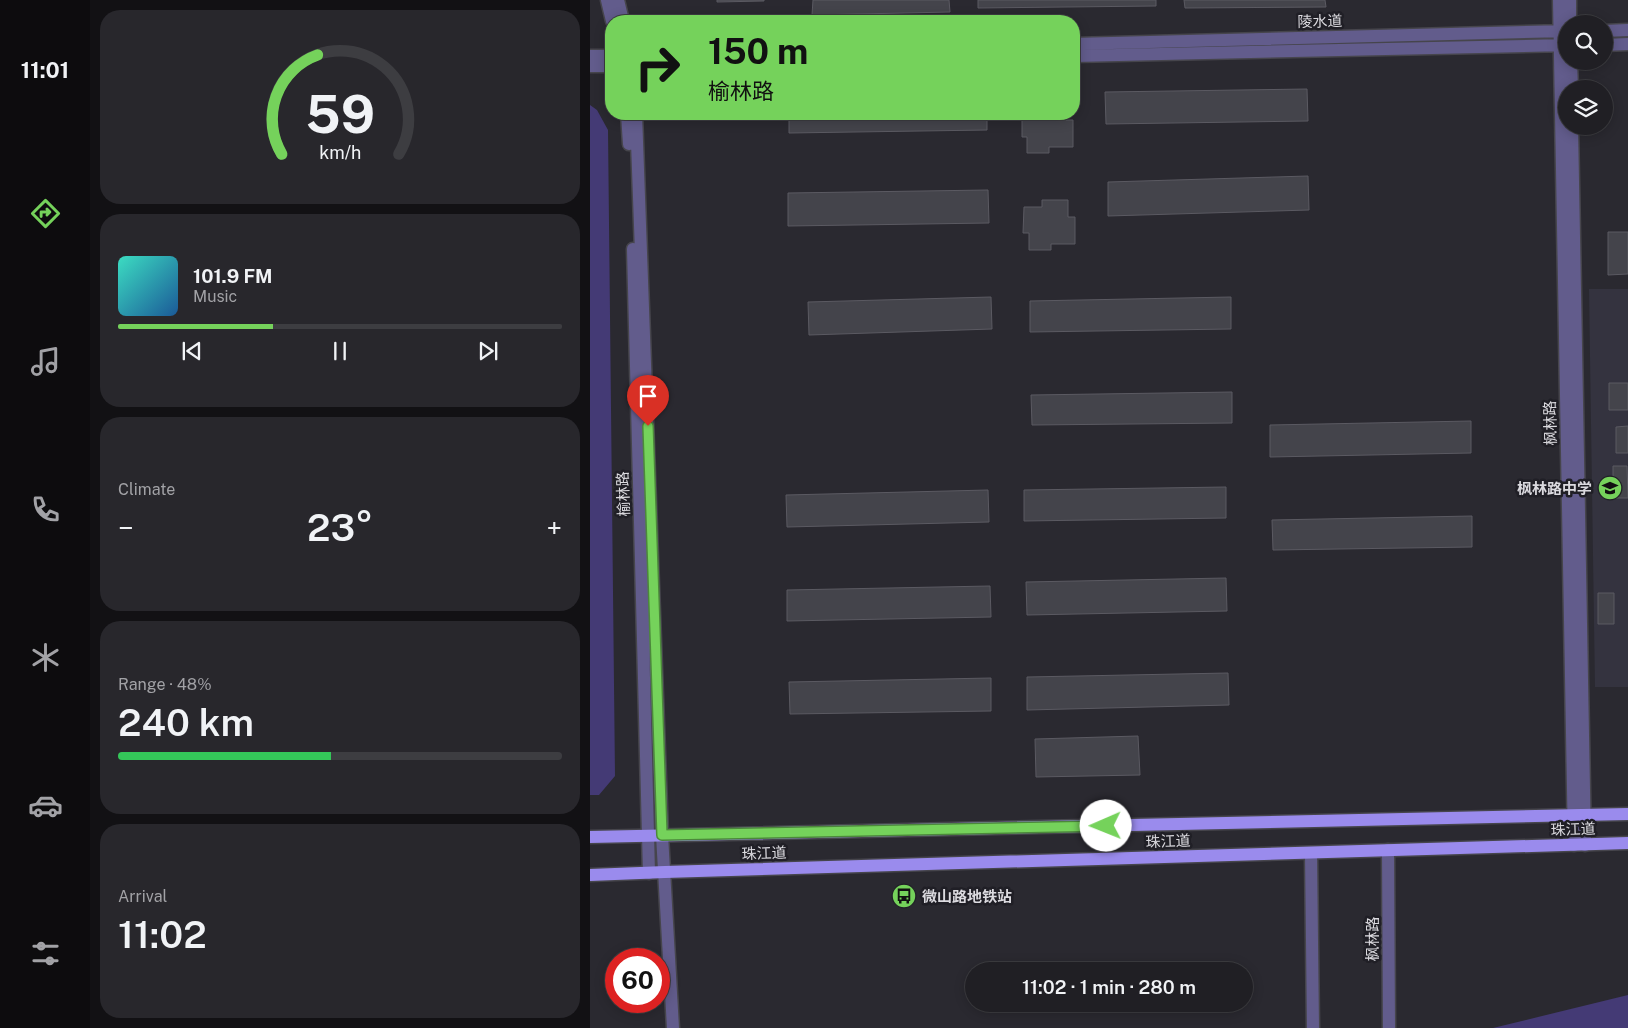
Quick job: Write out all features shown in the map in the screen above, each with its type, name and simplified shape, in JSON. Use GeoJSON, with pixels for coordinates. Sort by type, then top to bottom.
{"type":"FeatureCollection","features":[{"type":"Feature","properties":{"kind":"main road","name":"珠江道"},"geometry":{"type":"LineString","coordinates":[[590,837],[1628,814]]}},
{"type":"Feature","properties":{"kind":"main road","name":"珠江道"},"geometry":{"type":"LineString","coordinates":[[590,875],[1628,843]]}},
{"type":"Feature","properties":{"kind":"street"},"geometry":{"type":"LineString","coordinates":[[607,0],[611,15]]}},
{"type":"Feature","properties":{"kind":"street"},"geometry":{"type":"LineString","coordinates":[[618,0],[622,15]]}},
{"type":"Feature","properties":{"kind":"street","name":"枫林路"},"geometry":{"type":"LineString","coordinates":[[1559,0],[1561,15]]}},
{"type":"Feature","properties":{"kind":"street"},"geometry":{"type":"LineString","coordinates":[[1570,0],[1570,15]]}},
{"type":"Feature","properties":{"kind":"street"},"geometry":{"type":"LineString","coordinates":[[1613,31],[1628,30]]}},
{"type":"Feature","properties":{"kind":"street","name":"陵水道"},"geometry":{"type":"LineString","coordinates":[[1080,44],[1558,31]]}},
{"type":"Feature","properties":{"kind":"street"},"geometry":{"type":"LineString","coordinates":[[1613,44],[1628,44]]}},
{"type":"Feature","properties":{"kind":"street","name":"陵水道"},"geometry":{"type":"LineString","coordinates":[[1080,56],[1558,45]]}},
{"type":"Feature","properties":{"kind":"street"},"geometry":{"type":"LineString","coordinates":[[590,56],[605,56]]}},
{"type":"Feature","properties":{"kind":"street"},"geometry":{"type":"LineString","coordinates":[[590,66],[605,66]]}},
{"type":"Feature","properties":{"kind":"street","name":"枫林路"},"geometry":{"type":"LineString","coordinates":[[1564,70],[1579,815]]}},
{"type":"Feature","properties":{"kind":"street","name":"榆林路"},"geometry":{"type":"LineString","coordinates":[[627,120],[649,873]]}},
{"type":"Feature","properties":{"kind":"street","name":"榆林路"},"geometry":{"type":"LineString","coordinates":[[636,120],[662,835],[672,1028]]}},
{"type":"Feature","properties":{"kind":"street","name":"枫林路"},"geometry":{"type":"LineString","coordinates":[[1572,135],[1579,845]]}},
{"type":"Feature","properties":{"kind":"street","name":"枫林路"},"geometry":{"type":"LineString","coordinates":[[1388,850],[1388,1028]]}},
{"type":"Feature","properties":{"kind":"street"},"geometry":{"type":"LineString","coordinates":[[1311,853],[1313,1028]]}},
{"type":"Feature","properties":{"kind":"shaded area"},"geometry":{"type":"Polygon","coordinates":[[[590,105],[597,110],[608,130],[615,776],[599,795],[590,795],[590,105]]]}},
{"type":"Feature","properties":{"kind":"shaded area","name":"枫林路中学"},"geometry":{"type":"Polygon","coordinates":[[[1589,289],[1628,289],[1628,687],[1595,687],[1589,289]]]}},
{"type":"Feature","properties":{"kind":"shaded area"},"geometry":{"type":"Polygon","coordinates":[[[1628,995],[1628,1028],[1493,1028],[1628,995]]]}},
{"type":"Feature","properties":{"kind":"building"},"geometry":{"type":"Polygon","coordinates":[[[717,0],[764,0],[764,1],[717,2],[717,0]]]}},
{"type":"Feature","properties":{"kind":"building"},"geometry":{"type":"Polygon","coordinates":[[[813,0],[949,0],[950,12],[812,15],[813,0]]]}},
{"type":"Feature","properties":{"kind":"building"},"geometry":{"type":"Polygon","coordinates":[[[978,0],[1156,0],[1156,6],[978,8],[978,0]]]}},
{"type":"Feature","properties":{"kind":"building"},"geometry":{"type":"Polygon","coordinates":[[[1184,0],[1325,0],[1326,7],[1185,8],[1184,0]]]}},
{"type":"Feature","properties":{"kind":"building"},"geometry":{"type":"Polygon","coordinates":[[[1307,89],[1308,121],[1106,124],[1105,92],[1307,89]]]}},
{"type":"Feature","properties":{"kind":"building"},"geometry":{"type":"Polygon","coordinates":[[[789,120],[987,120],[987,130],[789,133],[789,120]]]}},
{"type":"Feature","properties":{"kind":"building"},"geometry":{"type":"Polygon","coordinates":[[[1022,120],[1073,120],[1073,147],[1049,147],[1049,153],[1027,153],[1027,137],[1022,137],[1022,120]]]}},
{"type":"Feature","properties":{"kind":"building"},"geometry":{"type":"Polygon","coordinates":[[[1308,176],[1309,210],[1108,216],[1108,182],[1308,176]]]}},
{"type":"Feature","properties":{"kind":"building"},"geometry":{"type":"Polygon","coordinates":[[[988,190],[989,223],[788,226],[788,193],[988,190]]]}},
{"type":"Feature","properties":{"kind":"building"},"geometry":{"type":"Polygon","coordinates":[[[1042,200],[1068,200],[1068,217],[1075,217],[1075,244],[1051,244],[1051,250],[1029,250],[1029,233],[1023,233],[1024,207],[1042,207],[1042,200]]]}},
{"type":"Feature","properties":{"kind":"building"},"geometry":{"type":"Polygon","coordinates":[[[1608,232],[1628,232],[1628,274],[1608,275],[1608,232]]]}},
{"type":"Feature","properties":{"kind":"building"},"geometry":{"type":"Polygon","coordinates":[[[991,297],[992,329],[809,335],[808,302],[991,297]]]}},
{"type":"Feature","properties":{"kind":"building"},"geometry":{"type":"Polygon","coordinates":[[[1231,297],[1231,329],[1030,332],[1030,301],[1231,297]]]}},
{"type":"Feature","properties":{"kind":"building"},"geometry":{"type":"Polygon","coordinates":[[[1609,383],[1628,383],[1628,410],[1609,410],[1609,383]]]}},
{"type":"Feature","properties":{"kind":"building"},"geometry":{"type":"Polygon","coordinates":[[[1232,392],[1232,423],[1032,425],[1031,395],[1232,392]]]}},
{"type":"Feature","properties":{"kind":"building"},"geometry":{"type":"Polygon","coordinates":[[[1471,421],[1471,453],[1270,457],[1270,425],[1471,421]]]}},
{"type":"Feature","properties":{"kind":"building"},"geometry":{"type":"Polygon","coordinates":[[[1628,426],[1628,453],[1616,453],[1616,427],[1628,426]]]}},
{"type":"Feature","properties":{"kind":"building"},"geometry":{"type":"Polygon","coordinates":[[[1613,466],[1627,466],[1628,498],[1613,498],[1613,466]]]}},
{"type":"Feature","properties":{"kind":"building"},"geometry":{"type":"Polygon","coordinates":[[[1226,487],[1226,518],[1024,521],[1024,490],[1226,487]]]}},
{"type":"Feature","properties":{"kind":"building"},"geometry":{"type":"Polygon","coordinates":[[[988,490],[989,522],[787,527],[786,495],[988,490]]]}},
{"type":"Feature","properties":{"kind":"building"},"geometry":{"type":"Polygon","coordinates":[[[1472,516],[1472,547],[1273,550],[1272,520],[1472,516]]]}},
{"type":"Feature","properties":{"kind":"building"},"geometry":{"type":"Polygon","coordinates":[[[1226,578],[1227,611],[1027,615],[1026,582],[1226,578]]]}},
{"type":"Feature","properties":{"kind":"building"},"geometry":{"type":"Polygon","coordinates":[[[990,586],[991,617],[787,621],[787,590],[990,586]]]}},
{"type":"Feature","properties":{"kind":"building"},"geometry":{"type":"Polygon","coordinates":[[[1598,593],[1614,593],[1614,624],[1598,624],[1598,593]]]}},
{"type":"Feature","properties":{"kind":"building"},"geometry":{"type":"Polygon","coordinates":[[[1228,673],[1229,705],[1027,710],[1027,677],[1228,673]]]}},
{"type":"Feature","properties":{"kind":"building"},"geometry":{"type":"Polygon","coordinates":[[[991,678],[991,711],[790,714],[789,682],[991,678]]]}},
{"type":"Feature","properties":{"kind":"building"},"geometry":{"type":"Polygon","coordinates":[[[1138,736],[1140,775],[1036,777],[1035,739],[1138,736]]]}},
{"type":"Feature","properties":{"kind":"place","name":"枫林路中学"},"geometry":{"type":"Point","coordinates":[1610,488]}},
{"type":"Feature","properties":{"kind":"place","name":"微山路地铁站"},"geometry":{"type":"Point","coordinates":[904,896]}},
{"type":"Feature","properties":{"kind":"route"},"geometry":{"type":"LineString","coordinates":[[648,426],[662,835],[1106,826]]}}]}
